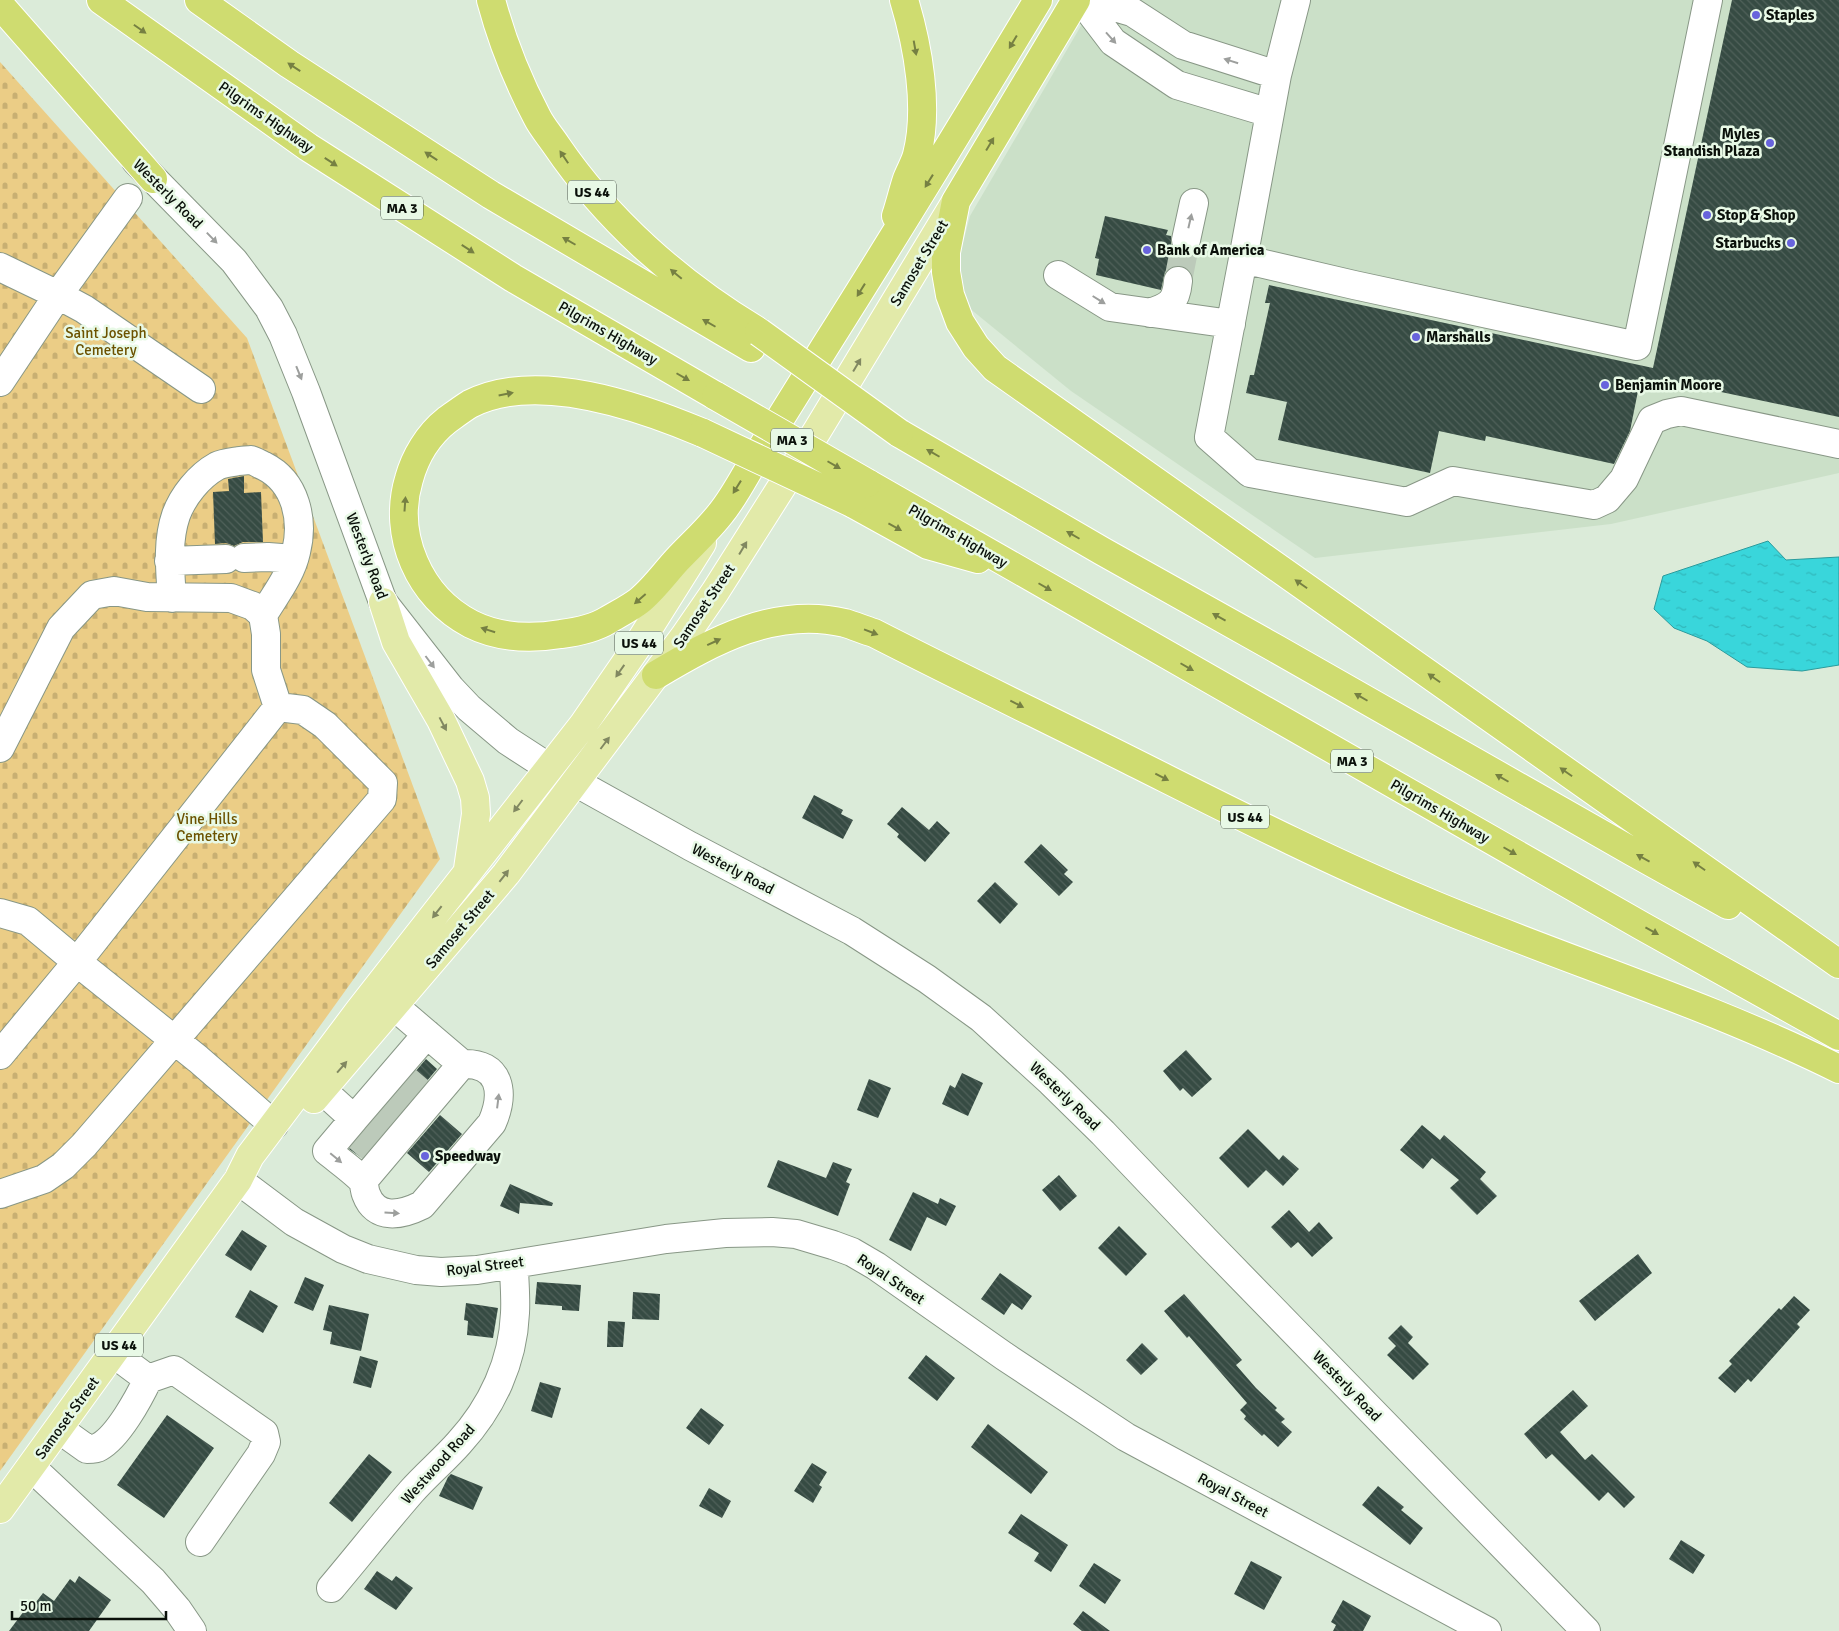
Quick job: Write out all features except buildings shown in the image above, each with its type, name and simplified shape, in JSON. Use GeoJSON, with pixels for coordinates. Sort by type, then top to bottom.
{"type":"FeatureCollection","features":[{"type":"Feature","properties":{"kind":"highway","name":"Pilgrims Highway"},"geometry":{"type":"LineString","coordinates":[[101,0],[316,153],[513,278],[716,396],[859,494],[928,545],[1015,569],[1839,1036]]}},
{"type":"Feature","properties":{"kind":"highway"},"geometry":{"type":"LineString","coordinates":[[199,0],[289,64],[491,195],[755,340]]}},
{"type":"Feature","properties":{"kind":"highway","name":"US 44"},"geometry":{"type":"LineString","coordinates":[[491,0],[512,67],[538,118],[570,166],[607,210],[663,263],[755,340],[899,433],[1102,551],[1633,852],[1839,965]]}},
{"type":"Feature","properties":{"kind":"highway","name":"US 44"},"geometry":{"type":"LineString","coordinates":[[887,249],[907,178],[917,157],[922,112],[920,77],[904,0]]}},
{"type":"Feature","properties":{"kind":"highway","name":"Samoset Street"},"geometry":{"type":"LineString","coordinates":[[722,512],[887,249],[1038,0]]}},
{"type":"Feature","properties":{"kind":"highway","name":"Samoset Street"},"geometry":{"type":"LineString","coordinates":[[956,201],[1076,0]]}},
{"type":"Feature","properties":{"kind":"highway"},"geometry":{"type":"LineString","coordinates":[[0,5],[153,179]]}},
{"type":"Feature","properties":{"kind":"highway"},"geometry":{"type":"LineString","coordinates":[[956,201],[946,252],[946,272],[950,295],[960,322],[976,347],[995,368],[1839,965]]}},
{"type":"Feature","properties":{"kind":"highway"},"geometry":{"type":"LineString","coordinates":[[722,512],[640,600],[604,623],[574,632],[544,637],[515,636],[490,631],[470,623],[447,607],[429,588],[417,570],[408,546],[404,505],[406,487],[419,453],[442,424],[472,403],[516,392],[567,392],[599,397],[637,408],[666,417],[859,494]]}},
{"type":"Feature","properties":{"kind":"highway","name":"US 44"},"geometry":{"type":"LineString","coordinates":[[656,675],[714,642],[752,627],[771,622],[795,620],[820,620],[844,623],[874,633],[1190,791],[1362,873],[1508,935],[1687,1003],[1804,1052],[1839,1069]]}},
{"type":"Feature","properties":{"kind":"main road","name":"Samoset Street"},"geometry":{"type":"LineString","coordinates":[[238,1180],[259,1164],[506,874],[656,675],[715,592],[812,439],[956,201]]}},
{"type":"Feature","properties":{"kind":"main road","name":"Samoset Street"},"geometry":{"type":"LineString","coordinates":[[0,1509],[238,1180],[250,1156],[359,1011],[548,767],[583,725],[636,648],[722,512]]}},
{"type":"Feature","properties":{"kind":"main road"},"geometry":{"type":"LineString","coordinates":[[383,602],[396,642],[441,720],[470,781],[475,798],[476,814],[467,874]]}},
{"type":"Feature","properties":{"kind":"street"},"geometry":{"type":"LineString","coordinates":[[1081,0],[1113,42],[1177,84],[1270,113]]}},
{"type":"Feature","properties":{"kind":"street"},"geometry":{"type":"LineString","coordinates":[[1091,0],[1132,12],[1182,45],[1277,75]]}},
{"type":"Feature","properties":{"kind":"street"},"geometry":{"type":"LineString","coordinates":[[1296,0],[1277,75],[1209,437],[1250,474],[1408,502],[1453,481],[1594,505],[1607,499],[1624,479],[1652,420],[1667,414],[1681,411],[1839,444]]}},
{"type":"Feature","properties":{"kind":"street"},"geometry":{"type":"LineString","coordinates":[[1243,259],[1354,286],[1637,346],[1708,0]]}},
{"type":"Feature","properties":{"kind":"street","name":"Westerly Road"},"geometry":{"type":"LineString","coordinates":[[0,26],[234,261],[269,308],[283,335],[306,392],[383,602],[451,689],[469,708],[508,741],[548,767],[681,842],[852,931],[928,978],[982,1018],[1122,1152],[1206,1241],[1586,1631]]}},
{"type":"Feature","properties":{"kind":"street"},"geometry":{"type":"LineString","coordinates":[[0,382],[128,198]]}},
{"type":"Feature","properties":{"kind":"street"},"geometry":{"type":"LineString","coordinates":[[1186,240],[1194,203]]}},
{"type":"Feature","properties":{"kind":"street"},"geometry":{"type":"LineString","coordinates":[[0,267],[84,308],[201,389]]}},
{"type":"Feature","properties":{"kind":"street"},"geometry":{"type":"LineString","coordinates":[[1058,275],[1110,307],[1231,324]]}},
{"type":"Feature","properties":{"kind":"street"},"geometry":{"type":"LineString","coordinates":[[1150,313],[1166,308],[1174,301],[1178,281]]}},
{"type":"Feature","properties":{"kind":"street"},"geometry":{"type":"LineString","coordinates":[[172,598],[169,561],[176,515],[190,490],[218,465],[251,460],[268,468],[284,481],[293,497],[300,520],[297,551],[290,572],[262,615]]}},
{"type":"Feature","properties":{"kind":"street"},"geometry":{"type":"LineString","coordinates":[[169,561],[268,557],[294,559]]}},
{"type":"Feature","properties":{"kind":"street"},"geometry":{"type":"LineString","coordinates":[[0,748],[62,628],[92,595],[114,591],[147,597],[231,598],[253,606],[262,615],[266,634],[266,670],[278,707]]}},
{"type":"Feature","properties":{"kind":"street"},"geometry":{"type":"LineString","coordinates":[[0,1054],[77,962],[278,707]]}},
{"type":"Feature","properties":{"kind":"street"},"geometry":{"type":"LineString","coordinates":[[0,1194],[44,1179],[63,1166],[84,1145],[382,799],[383,783],[326,725],[304,710],[278,707]]}},
{"type":"Feature","properties":{"kind":"street"},"geometry":{"type":"LineString","coordinates":[[0,914],[28,920],[274,1125]]}},
{"type":"Feature","properties":{"kind":"street"},"geometry":{"type":"LineString","coordinates":[[394,1006],[462,1064]]}},
{"type":"Feature","properties":{"kind":"street"},"geometry":{"type":"LineString","coordinates":[[363,1181],[404,1127],[462,1064],[475,1063],[488,1069],[497,1082],[500,1096],[492,1123],[422,1205],[407,1212],[387,1214],[372,1205],[366,1194],[363,1181],[328,1151],[374,1105],[427,1034]]}},
{"type":"Feature","properties":{"kind":"street"},"geometry":{"type":"LineString","coordinates":[[322,1090],[374,1105]]}},
{"type":"Feature","properties":{"kind":"street","name":"Royal Street"},"geometry":{"type":"LineString","coordinates":[[238,1180],[276,1210],[302,1227],[343,1249],[368,1259],[400,1267],[441,1272],[477,1270],[666,1239],[733,1233],[772,1232],[796,1234],[833,1245],[852,1252],[880,1269],[996,1351],[1126,1438],[1487,1631]]}},
{"type":"Feature","properties":{"kind":"street","name":"Westwood Road"},"geometry":{"type":"LineString","coordinates":[[331,1588],[412,1490],[460,1442],[480,1417],[491,1399],[500,1381],[511,1346],[516,1313],[514,1264]]}},
{"type":"Feature","properties":{"kind":"street"},"geometry":{"type":"LineString","coordinates":[[113,1353],[148,1379]]}},
{"type":"Feature","properties":{"kind":"street"},"geometry":{"type":"LineString","coordinates":[[59,1429],[87,1449],[98,1448],[108,1440],[137,1402],[148,1379],[174,1370],[264,1433],[266,1442],[260,1454],[200,1542]]}},
{"type":"Feature","properties":{"kind":"street"},"geometry":{"type":"LineString","coordinates":[[31,1467],[153,1581],[177,1609],[192,1631]]}},
{"type":"Feature","properties":{"kind":"shaded area","name":"Myles Standish Plaza"},"geometry":{"type":"Polygon","coordinates":[[[1096,0],[1839,0],[1839,473],[1611,524],[1315,558],[1071,391],[963,303],[958,262],[970,216],[1096,0]]]}},
{"type":"Feature","properties":{"kind":"green space","name":"Vine Hills Cemetery"},"geometry":{"type":"Polygon","coordinates":[[[0,62],[247,338],[440,859],[0,1471],[0,62]]]}},
{"type":"Feature","properties":{"kind":"water"},"geometry":{"type":"Polygon","coordinates":[[[1768,541],[1786,560],[1839,557],[1839,665],[1802,671],[1747,667],[1707,641],[1674,628],[1654,609],[1663,576],[1768,541]]]}},
{"type":"Feature","properties":{"kind":"tunnel"},"geometry":{"type":"LineString","coordinates":[[1178,281],[1186,240]]}},
{"type":"Feature","properties":{"kind":"tunnel"},"geometry":{"type":"LineString","coordinates":[[405,1079],[426,1097]]}},
{"type":"Feature","properties":{"kind":"tunnel"},"geometry":{"type":"LineString","coordinates":[[389,1098],[409,1116]]}},
{"type":"Feature","properties":{"kind":"tunnel"},"geometry":{"type":"LineString","coordinates":[[372,1117],[393,1135]]}},
{"type":"Feature","properties":{"kind":"tunnel"},"geometry":{"type":"LineString","coordinates":[[356,1135],[377,1153]]}},
{"type":"Feature","properties":{"kind":"place","name":"Staples"},"geometry":{"type":"Point","coordinates":[1756,15]}},
{"type":"Feature","properties":{"kind":"place","name":"Myles Standish Plaza"},"geometry":{"type":"Point","coordinates":[1770,143]}},
{"type":"Feature","properties":{"kind":"place","name":"Stop & Shop"},"geometry":{"type":"Point","coordinates":[1707,215]}},
{"type":"Feature","properties":{"kind":"place","name":"Starbucks"},"geometry":{"type":"Point","coordinates":[1791,243]}},
{"type":"Feature","properties":{"kind":"place","name":"Bank of America"},"geometry":{"type":"Point","coordinates":[1147,250]}},
{"type":"Feature","properties":{"kind":"place","name":"Marshalls"},"geometry":{"type":"Point","coordinates":[1416,337]}},
{"type":"Feature","properties":{"kind":"place","name":"Benjamin Moore"},"geometry":{"type":"Point","coordinates":[1605,385]}},
{"type":"Feature","properties":{"kind":"place","name":"Speedway"},"geometry":{"type":"Point","coordinates":[425,1156]}},
{"type":"Feature","properties":{"kind":"park label","name":"Saint Joseph Cemetery"},"geometry":{"type":"Point","coordinates":[106,342]}}]}
